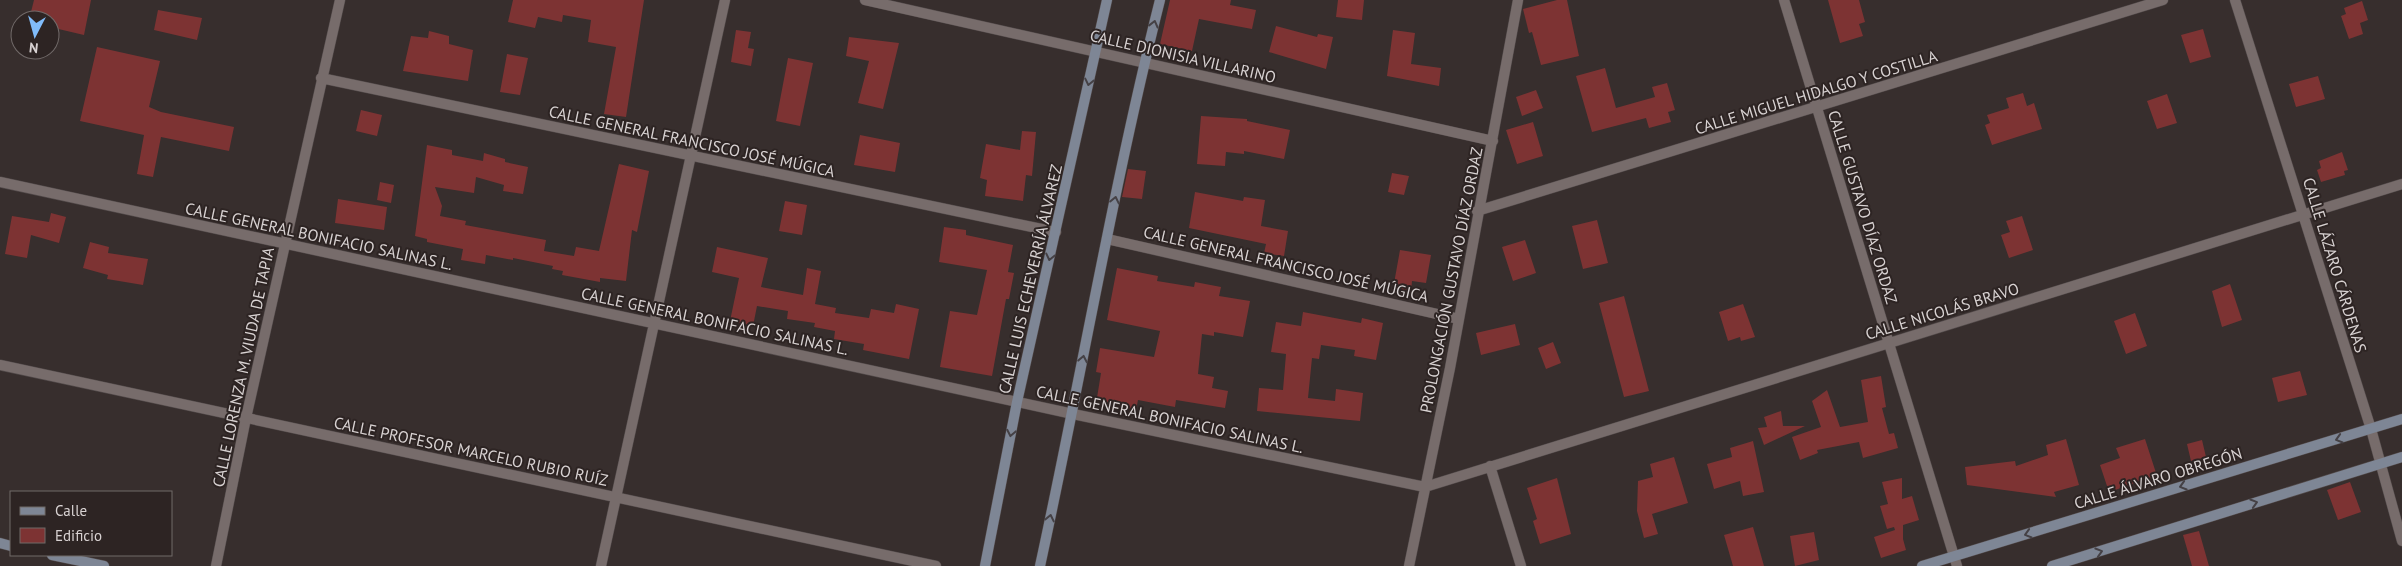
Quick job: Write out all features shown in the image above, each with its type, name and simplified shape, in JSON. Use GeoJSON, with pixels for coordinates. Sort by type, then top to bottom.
{"type":"FeatureCollection","features":[{"type":"Feature","properties":{"kind":"street","name":"CALLE LORENZA M. VIUDA DE TAPIA"},"geometry":{"type":"LineString","coordinates":[[216,566],[246,418],[340,0]]}},
{"type":"Feature","properties":{"kind":"street"},"geometry":{"type":"LineString","coordinates":[[601,566],[725,0]]}},
{"type":"Feature","properties":{"kind":"street","name":"CALLE DIONISIA VILLARINO"},"geometry":{"type":"LineString","coordinates":[[866,0],[1493,141]]}},
{"type":"Feature","properties":{"kind":"street","name":"CALLE LUIS ECHEVERRÍA ÁLVAREZ"},"geometry":{"type":"LineString","coordinates":[[985,566],[1017,402],[1107,0]]}},
{"type":"Feature","properties":{"kind":"street"},"geometry":{"type":"LineString","coordinates":[[1040,566],[1073,414],[1144,63],[1160,0]]}},
{"type":"Feature","properties":{"kind":"street","name":"PROLONGACIÓN GUSTAVO DÍAZ ORDAZ"},"geometry":{"type":"LineString","coordinates":[[1410,566],[1459,319],[1477,211],[1493,141],[1518,0]]}},
{"type":"Feature","properties":{"kind":"street","name":"CALLE GUSTAVO DÍAZ ORDAZ"},"geometry":{"type":"LineString","coordinates":[[1784,0],[1956,561]]}},
{"type":"Feature","properties":{"kind":"street","name":"CALLE MIGUEL HIDALGO Y COSTILLA"},"geometry":{"type":"LineString","coordinates":[[1477,211],[2163,0]]}},
{"type":"Feature","properties":{"kind":"street","name":"CALLE LÁZARO CÁRDENAS"},"geometry":{"type":"LineString","coordinates":[[2235,0],[2371,429],[2402,540]]}},
{"type":"Feature","properties":{"kind":"street","name":"CALLE GENERAL FRANCISCO JOSÉ MÚGICA"},"geometry":{"type":"LineString","coordinates":[[321,78],[1056,232]]}},
{"type":"Feature","properties":{"kind":"street","name":"CALLE GENERAL BONIFACIO SALINAS L."},"geometry":{"type":"LineString","coordinates":[[0,182],[1073,414],[1425,487]]}},
{"type":"Feature","properties":{"kind":"street","name":"CALLE NICOLÁS BRAVO"},"geometry":{"type":"LineString","coordinates":[[1425,487],[2402,184]]}},
{"type":"Feature","properties":{"kind":"street","name":"CALLE GENERAL FRANCISCO JOSÉ MÚGICA"},"geometry":{"type":"LineString","coordinates":[[1107,239],[1459,319]]}},
{"type":"Feature","properties":{"kind":"street","name":"CALLE PROFESOR MARCELO RUBIO RUÍZ"},"geometry":{"type":"LineString","coordinates":[[0,365],[936,566]]}},
{"type":"Feature","properties":{"kind":"street","name":"CALLE ÁLVARO OBREGÓN"},"geometry":{"type":"LineString","coordinates":[[1922,566],[1956,561],[2402,419]]}},
{"type":"Feature","properties":{"kind":"street"},"geometry":{"type":"LineString","coordinates":[[2052,566],[2402,457]]}},
{"type":"Feature","properties":{"kind":"street"},"geometry":{"type":"LineString","coordinates":[[1490,466],[1521,566]]}},
{"type":"Feature","properties":{"kind":"street"},"geometry":{"type":"LineString","coordinates":[[57,556],[104,566]]}},
{"type":"Feature","properties":{"kind":"building"},"geometry":{"type":"Polygon","coordinates":[[[34,0],[91,0],[84,35],[60,29],[60,10],[32,10],[34,0]]]}},
{"type":"Feature","properties":{"kind":"building"},"geometry":{"type":"Polygon","coordinates":[[[513,0],[644,0],[626,117],[604,114],[616,47],[588,42],[591,20],[563,15],[562,22],[538,17],[535,28],[508,22],[513,0]]]}},
{"type":"Feature","properties":{"kind":"building"},"geometry":{"type":"Polygon","coordinates":[[[1170,0],[1231,0],[1230,5],[1256,10],[1252,29],[1199,19],[1192,51],[1160,44],[1170,0]]]}},
{"type":"Feature","properties":{"kind":"building"},"geometry":{"type":"Polygon","coordinates":[[[1338,0],[1364,0],[1362,20],[1336,17],[1338,0]]]}},
{"type":"Feature","properties":{"kind":"building"},"geometry":{"type":"Polygon","coordinates":[[[1557,0],[1567,0],[1579,56],[1541,65],[1532,32],[1529,33],[1523,9],[1557,0]]]}},
{"type":"Feature","properties":{"kind":"building"},"geometry":{"type":"Polygon","coordinates":[[[1828,0],[1859,0],[1865,22],[1859,24],[1863,36],[1840,43],[1828,0]]]}},
{"type":"Feature","properties":{"kind":"building"},"geometry":{"type":"Polygon","coordinates":[[[2362,1],[2368,20],[2360,23],[2363,34],[2349,39],[2341,16],[2346,14],[2344,8],[2362,1]]]}},
{"type":"Feature","properties":{"kind":"building"},"geometry":{"type":"Polygon","coordinates":[[[158,10],[202,18],[197,40],[154,30],[158,10]]]}},
{"type":"Feature","properties":{"kind":"building"},"geometry":{"type":"Polygon","coordinates":[[[1276,26],[1317,37],[1318,34],[1333,37],[1326,69],[1269,52],[1276,26]]]}},
{"type":"Feature","properties":{"kind":"building"},"geometry":{"type":"Polygon","coordinates":[[[2203,29],[2211,57],[2190,63],[2181,35],[2203,29]]]}},
{"type":"Feature","properties":{"kind":"building"},"geometry":{"type":"Polygon","coordinates":[[[736,30],[751,32],[748,48],[754,49],[751,66],[731,62],[736,30]]]}},
{"type":"Feature","properties":{"kind":"building"},"geometry":{"type":"Polygon","coordinates":[[[1393,30],[1415,33],[1411,64],[1441,68],[1439,86],[1387,76],[1393,30]]]}},
{"type":"Feature","properties":{"kind":"building"},"geometry":{"type":"Polygon","coordinates":[[[429,31],[449,36],[449,44],[473,50],[468,81],[403,71],[411,36],[428,38],[429,31]]]}},
{"type":"Feature","properties":{"kind":"building"},"geometry":{"type":"Polygon","coordinates":[[[849,37],[899,43],[883,109],[858,103],[869,61],[846,56],[849,37]]]}},
{"type":"Feature","properties":{"kind":"building"},"geometry":{"type":"Polygon","coordinates":[[[97,47],[160,61],[149,107],[161,112],[234,127],[229,151],[161,137],[153,177],[137,174],[144,135],[80,121],[97,47]]]}},
{"type":"Feature","properties":{"kind":"building"},"geometry":{"type":"Polygon","coordinates":[[[507,54],[528,58],[520,95],[500,92],[507,54]]]}},
{"type":"Feature","properties":{"kind":"building"},"geometry":{"type":"Polygon","coordinates":[[[788,58],[813,63],[800,126],[776,121],[788,58]]]}},
{"type":"Feature","properties":{"kind":"building"},"geometry":{"type":"Polygon","coordinates":[[[1605,68],[1616,108],[1655,97],[1652,87],[1667,83],[1675,110],[1668,112],[1671,122],[1649,128],[1646,118],[1592,132],[1576,76],[1605,68]]]}},
{"type":"Feature","properties":{"kind":"building"},"geometry":{"type":"Polygon","coordinates":[[[2318,76],[2325,99],[2296,107],[2289,84],[2318,76]]]}},
{"type":"Feature","properties":{"kind":"building"},"geometry":{"type":"Polygon","coordinates":[[[1536,90],[1543,108],[1522,116],[1516,97],[1536,90]]]}},
{"type":"Feature","properties":{"kind":"building"},"geometry":{"type":"Polygon","coordinates":[[[2023,93],[2027,106],[2034,103],[2042,129],[1992,145],[1985,125],[1990,123],[1987,115],[2009,108],[2006,98],[2023,93]]]}},
{"type":"Feature","properties":{"kind":"building"},"geometry":{"type":"Polygon","coordinates":[[[2167,94],[2177,123],[2157,129],[2147,101],[2167,94]]]}},
{"type":"Feature","properties":{"kind":"building"},"geometry":{"type":"Polygon","coordinates":[[[361,110],[382,115],[377,136],[356,131],[361,110]]]}},
{"type":"Feature","properties":{"kind":"building"},"geometry":{"type":"Polygon","coordinates":[[[1201,116],[1247,119],[1247,121],[1290,130],[1284,159],[1244,151],[1244,154],[1226,152],[1225,166],[1197,164],[1201,116]]]}},
{"type":"Feature","properties":{"kind":"building"},"geometry":{"type":"Polygon","coordinates":[[[1533,122],[1543,156],[1517,164],[1506,130],[1533,122]]]}},
{"type":"Feature","properties":{"kind":"building"},"geometry":{"type":"Polygon","coordinates":[[[1022,131],[1036,132],[1032,176],[1026,175],[1023,201],[985,196],[987,180],[980,178],[986,144],[1020,150],[1022,131]]]}},
{"type":"Feature","properties":{"kind":"building"},"geometry":{"type":"Polygon","coordinates":[[[860,135],[900,143],[895,172],[854,165],[860,135]]]}},
{"type":"Feature","properties":{"kind":"building"},"geometry":{"type":"Polygon","coordinates":[[[427,145],[452,150],[452,155],[483,161],[484,153],[505,159],[505,162],[528,167],[523,194],[503,191],[504,185],[476,177],[474,193],[435,187],[442,206],[440,216],[466,221],[465,225],[546,240],[544,251],[574,256],[576,247],[599,251],[619,164],[649,171],[637,232],[632,230],[626,281],[600,278],[600,282],[562,275],[563,271],[552,269],[553,266],[513,258],[513,260],[486,255],[485,264],[461,260],[463,249],[427,242],[427,239],[415,236],[427,145]]]}},
{"type":"Feature","properties":{"kind":"building"},"geometry":{"type":"Polygon","coordinates":[[[2342,152],[2348,170],[2344,171],[2345,175],[2321,182],[2317,170],[2321,168],[2319,161],[2342,152]]]}},
{"type":"Feature","properties":{"kind":"building"},"geometry":{"type":"Polygon","coordinates":[[[1128,169],[1146,171],[1142,199],[1122,197],[1128,169]]]}},
{"type":"Feature","properties":{"kind":"building"},"geometry":{"type":"Polygon","coordinates":[[[1392,173],[1409,176],[1404,195],[1388,192],[1392,173]]]}},
{"type":"Feature","properties":{"kind":"building"},"geometry":{"type":"Polygon","coordinates":[[[380,182],[394,185],[391,203],[377,200],[380,182]]]}},
{"type":"Feature","properties":{"kind":"building"},"geometry":{"type":"Polygon","coordinates":[[[1195,192],[1243,201],[1244,197],[1265,200],[1261,226],[1288,231],[1284,256],[1264,253],[1266,244],[1189,228],[1195,192]]]}},
{"type":"Feature","properties":{"kind":"building"},"geometry":{"type":"Polygon","coordinates":[[[338,199],[387,207],[384,230],[335,223],[338,199]]]}},
{"type":"Feature","properties":{"kind":"building"},"geometry":{"type":"Polygon","coordinates":[[[785,201],[807,205],[802,235],[779,231],[785,201]]]}},
{"type":"Feature","properties":{"kind":"building"},"geometry":{"type":"Polygon","coordinates":[[[51,213],[66,217],[59,243],[31,235],[27,258],[5,254],[12,216],[49,222],[51,213]]]}},
{"type":"Feature","properties":{"kind":"building"},"geometry":{"type":"Polygon","coordinates":[[[2022,216],[2033,250],[2009,258],[2001,235],[2010,232],[2006,221],[2022,216]]]}},
{"type":"Feature","properties":{"kind":"building"},"geometry":{"type":"Polygon","coordinates":[[[1597,220],[1608,263],[1583,269],[1572,226],[1597,220]]]}},
{"type":"Feature","properties":{"kind":"building"},"geometry":{"type":"Polygon","coordinates":[[[944,227],[966,230],[966,235],[1013,245],[1008,272],[1014,273],[1009,299],[1006,299],[992,376],[940,367],[950,311],[977,315],[987,270],[939,262],[944,227]]]}},
{"type":"Feature","properties":{"kind":"building"},"geometry":{"type":"Polygon","coordinates":[[[1525,240],[1536,273],[1513,281],[1502,247],[1525,240]]]}},
{"type":"Feature","properties":{"kind":"building"},"geometry":{"type":"Polygon","coordinates":[[[90,242],[109,247],[108,253],[148,259],[143,285],[107,279],[108,275],[83,268],[90,242]]]}},
{"type":"Feature","properties":{"kind":"building"},"geometry":{"type":"Polygon","coordinates":[[[717,247],[768,258],[761,287],[803,295],[807,268],[821,271],[815,304],[836,308],[835,313],[869,318],[871,309],[894,313],[896,304],[919,309],[909,359],[863,350],[864,344],[834,339],[835,331],[814,327],[815,323],[787,319],[788,311],[757,306],[753,326],[730,321],[739,278],[712,272],[717,247]]]}},
{"type":"Feature","properties":{"kind":"building"},"geometry":{"type":"Polygon","coordinates":[[[1400,250],[1431,255],[1426,283],[1412,281],[1411,292],[1393,289],[1400,250]]]}},
{"type":"Feature","properties":{"kind":"building"},"geometry":{"type":"Polygon","coordinates":[[[1117,268],[1158,276],[1157,281],[1194,287],[1195,282],[1221,287],[1219,296],[1250,301],[1243,337],[1214,332],[1214,336],[1202,334],[1198,374],[1214,377],[1212,388],[1228,391],[1225,408],[1176,400],[1175,407],[1138,400],[1136,410],[1096,404],[1101,373],[1096,372],[1100,348],[1154,357],[1160,331],[1107,320],[1117,268]]]}},
{"type":"Feature","properties":{"kind":"building"},"geometry":{"type":"Polygon","coordinates":[[[2230,284],[2242,320],[2222,327],[2212,291],[2230,284]]]}},
{"type":"Feature","properties":{"kind":"building"},"geometry":{"type":"Polygon","coordinates":[[[1624,296],[1649,391],[1624,397],[1599,303],[1624,296]]]}},
{"type":"Feature","properties":{"kind":"building"},"geometry":{"type":"Polygon","coordinates":[[[1743,304],[1755,337],[1741,341],[1740,337],[1728,341],[1719,312],[1743,304]]]}},
{"type":"Feature","properties":{"kind":"building"},"geometry":{"type":"Polygon","coordinates":[[[1303,312],[1361,323],[1362,318],[1383,323],[1376,360],[1354,356],[1355,350],[1321,345],[1319,359],[1312,358],[1308,398],[1335,401],[1336,389],[1363,393],[1360,421],[1257,411],[1259,388],[1283,390],[1286,354],[1271,352],[1276,322],[1301,326],[1303,312]]]}},
{"type":"Feature","properties":{"kind":"building"},"geometry":{"type":"Polygon","coordinates":[[[2135,313],[2147,346],[2126,354],[2114,321],[2135,313]]]}},
{"type":"Feature","properties":{"kind":"building"},"geometry":{"type":"Polygon","coordinates":[[[1515,324],[1520,345],[1481,355],[1476,333],[1515,324]]]}},
{"type":"Feature","properties":{"kind":"building"},"geometry":{"type":"Polygon","coordinates":[[[1553,342],[1561,363],[1546,369],[1538,348],[1553,342]]]}},
{"type":"Feature","properties":{"kind":"building"},"geometry":{"type":"Polygon","coordinates":[[[2300,371],[2307,395],[2278,402],[2272,378],[2300,371]]]}},
{"type":"Feature","properties":{"kind":"building"},"geometry":{"type":"Polygon","coordinates":[[[1881,376],[1886,407],[1882,408],[1889,434],[1894,433],[1898,448],[1863,458],[1859,442],[1817,450],[1818,453],[1800,460],[1792,437],[1821,427],[1812,401],[1827,390],[1840,427],[1868,422],[1861,380],[1881,376]]]}},
{"type":"Feature","properties":{"kind":"building"},"geometry":{"type":"Polygon","coordinates":[[[1781,411],[1783,426],[1805,426],[1764,445],[1758,428],[1767,427],[1764,417],[1781,411]]]}},
{"type":"Feature","properties":{"kind":"building"},"geometry":{"type":"Polygon","coordinates":[[[2066,439],[2079,485],[2054,492],[2056,497],[1967,485],[1965,467],[2015,461],[2016,466],[2048,455],[2046,445],[2066,439]]]}},
{"type":"Feature","properties":{"kind":"building"},"geometry":{"type":"Polygon","coordinates":[[[2145,439],[2157,476],[2109,492],[2100,465],[2120,458],[2116,448],[2145,439]]]}},
{"type":"Feature","properties":{"kind":"building"},"geometry":{"type":"Polygon","coordinates":[[[2202,440],[2206,457],[2191,461],[2187,444],[2202,440]]]}},
{"type":"Feature","properties":{"kind":"building"},"geometry":{"type":"Polygon","coordinates":[[[1753,441],[1764,492],[1743,496],[1740,481],[1714,489],[1707,464],[1732,457],[1730,448],[1753,441]]]}},
{"type":"Feature","properties":{"kind":"building"},"geometry":{"type":"Polygon","coordinates":[[[1674,457],[1688,503],[1652,514],[1658,534],[1644,538],[1637,511],[1638,481],[1653,477],[1650,464],[1674,457]]]}},
{"type":"Feature","properties":{"kind":"building"},"geometry":{"type":"Polygon","coordinates":[[[1557,478],[1571,534],[1540,544],[1533,521],[1537,519],[1527,488],[1557,478]]]}},
{"type":"Feature","properties":{"kind":"building"},"geometry":{"type":"Polygon","coordinates":[[[1902,478],[1902,499],[1912,496],[1919,520],[1903,525],[1903,539],[1906,550],[1881,558],[1874,537],[1895,530],[1894,527],[1887,529],[1880,506],[1888,504],[1882,482],[1902,478]]]}},
{"type":"Feature","properties":{"kind":"building"},"geometry":{"type":"Polygon","coordinates":[[[2350,482],[2361,512],[2338,520],[2327,490],[2350,482]]]}},
{"type":"Feature","properties":{"kind":"building"},"geometry":{"type":"Polygon","coordinates":[[[1753,527],[1764,566],[1733,566],[1724,535],[1753,527]]]}},
{"type":"Feature","properties":{"kind":"building"},"geometry":{"type":"Polygon","coordinates":[[[2199,531],[2209,566],[2192,566],[2183,535],[2199,531]]]}},
{"type":"Feature","properties":{"kind":"building"},"geometry":{"type":"Polygon","coordinates":[[[1814,532],[1819,560],[1795,566],[1790,536],[1814,532]]]}}]}
